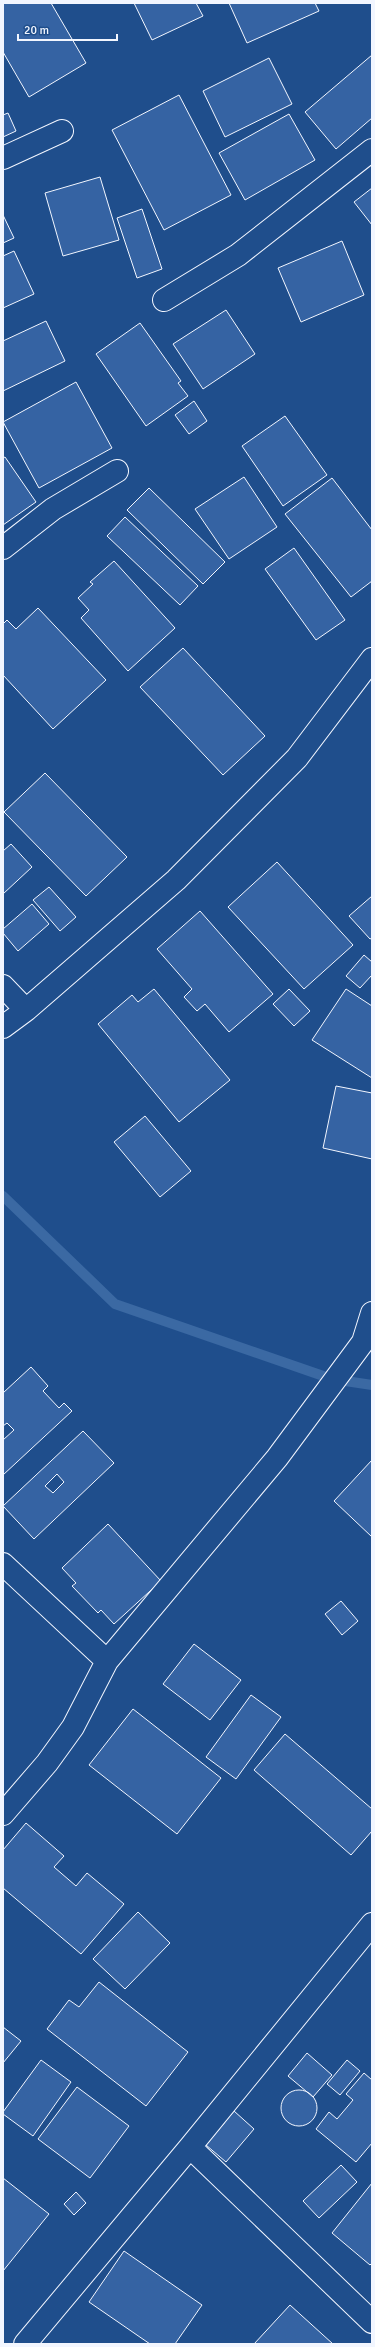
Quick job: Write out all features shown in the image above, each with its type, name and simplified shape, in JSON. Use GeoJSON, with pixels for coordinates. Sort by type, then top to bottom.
{"type":"FeatureCollection","features":[{"type":"Feature","properties":{"kind":"street"},"geometry":{"type":"LineString","coordinates":[[3,158],[62,131]]}},
{"type":"Feature","properties":{"kind":"street"},"geometry":{"type":"LineString","coordinates":[[164,300],[238,255],[372,150]]}},
{"type":"Feature","properties":{"kind":"street"},"geometry":{"type":"LineString","coordinates":[[3,548],[52,509],[117,471]]}},
{"type":"Feature","properties":{"kind":"street"},"geometry":{"type":"LineString","coordinates":[[3,1027],[26,1010],[176,880],[297,758],[372,659]]}},
{"type":"Feature","properties":{"kind":"street"},"geometry":{"type":"LineString","coordinates":[[3,986],[26,1010]]}},
{"type":"Feature","properties":{"kind":"street"},"geometry":{"type":"LineString","coordinates":[[3,1814],[73,1727],[107,1661],[277,1458],[363,1342],[372,1313]]}},
{"type":"Feature","properties":{"kind":"street"},"geometry":{"type":"LineString","coordinates":[[3,1564],[107,1661]]}},
{"type":"Feature","properties":{"kind":"street"},"geometry":{"type":"LineString","coordinates":[[25,2344],[190,2147],[372,1924]]}},
{"type":"Feature","properties":{"kind":"street"},"geometry":{"type":"LineString","coordinates":[[190,2147],[372,2322]]}},
{"type":"Feature","properties":{"kind":"building"},"geometry":{"type":"Polygon","coordinates":[[[3,3],[51,3],[86,63],[29,97],[3,52],[3,3]]]}},
{"type":"Feature","properties":{"kind":"building"},"geometry":{"type":"Polygon","coordinates":[[[134,3],[196,3],[203,16],[152,40],[134,3]]]}},
{"type":"Feature","properties":{"kind":"building"},"geometry":{"type":"Polygon","coordinates":[[[229,3],[315,3],[319,11],[247,43],[229,3]]]}},
{"type":"Feature","properties":{"kind":"building"},"geometry":{"type":"Polygon","coordinates":[[[372,55],[372,118],[336,149],[305,112],[372,55]]]}},
{"type":"Feature","properties":{"kind":"building"},"geometry":{"type":"Polygon","coordinates":[[[269,58],[292,104],[225,137],[203,91],[269,58]]]}},
{"type":"Feature","properties":{"kind":"building"},"geometry":{"type":"Polygon","coordinates":[[[179,95],[231,195],[164,230],[112,130],[179,95]]]}},
{"type":"Feature","properties":{"kind":"building"},"geometry":{"type":"Polygon","coordinates":[[[8,113],[16,131],[3,137],[3,115],[8,113]]]}},
{"type":"Feature","properties":{"kind":"building"},"geometry":{"type":"Polygon","coordinates":[[[289,114],[315,160],[245,200],[219,153],[289,114]]]}},
{"type":"Feature","properties":{"kind":"building"},"geometry":{"type":"Polygon","coordinates":[[[100,177],[119,240],[63,256],[45,193],[100,177]]]}},
{"type":"Feature","properties":{"kind":"building"},"geometry":{"type":"Polygon","coordinates":[[[372,188],[372,225],[354,202],[372,188]]]}},
{"type":"Feature","properties":{"kind":"building"},"geometry":{"type":"Polygon","coordinates":[[[142,209],[162,269],[137,278],[117,218],[142,209]]]}},
{"type":"Feature","properties":{"kind":"building"},"geometry":{"type":"Polygon","coordinates":[[[3,215],[14,238],[3,243],[3,215]]]}},
{"type":"Feature","properties":{"kind":"building"},"geometry":{"type":"Polygon","coordinates":[[[342,241],[364,295],[301,322],[278,268],[342,241]]]}},
{"type":"Feature","properties":{"kind":"building"},"geometry":{"type":"Polygon","coordinates":[[[14,251],[34,294],[3,308],[3,256],[14,251]]]}},
{"type":"Feature","properties":{"kind":"building"},"geometry":{"type":"Polygon","coordinates":[[[226,310],[255,354],[203,389],[173,344],[226,310]]]}},
{"type":"Feature","properties":{"kind":"building"},"geometry":{"type":"Polygon","coordinates":[[[46,321],[65,361],[3,391],[3,341],[46,321]]]}},
{"type":"Feature","properties":{"kind":"building"},"geometry":{"type":"Polygon","coordinates":[[[140,323],[181,381],[178,383],[188,396],[146,426],[96,354],[140,323]]]}},
{"type":"Feature","properties":{"kind":"building"},"geometry":{"type":"Polygon","coordinates":[[[76,382],[112,448],[39,488],[3,422],[76,382]]]}},
{"type":"Feature","properties":{"kind":"building"},"geometry":{"type":"Polygon","coordinates":[[[194,401],[207,421],[189,434],[175,415],[194,401]]]}},
{"type":"Feature","properties":{"kind":"building"},"geometry":{"type":"Polygon","coordinates":[[[285,416],[327,475],[283,506],[242,446],[285,416]]]}},
{"type":"Feature","properties":{"kind":"building"},"geometry":{"type":"Polygon","coordinates":[[[5,457],[36,502],[3,525],[3,458],[5,457]]]}},
{"type":"Feature","properties":{"kind":"building"},"geometry":{"type":"Polygon","coordinates":[[[244,477],[277,527],[229,559],[195,509],[244,477]]]}},
{"type":"Feature","properties":{"kind":"building"},"geometry":{"type":"Polygon","coordinates":[[[332,478],[372,530],[372,581],[351,597],[285,514],[332,478]]]}},
{"type":"Feature","properties":{"kind":"building"},"geometry":{"type":"Polygon","coordinates":[[[149,488],[225,562],[203,584],[127,510],[149,488]]]}},
{"type":"Feature","properties":{"kind":"building"},"geometry":{"type":"Polygon","coordinates":[[[125,517],[198,586],[180,605],[107,536],[125,517]]]}},
{"type":"Feature","properties":{"kind":"building"},"geometry":{"type":"Polygon","coordinates":[[[294,548],[345,620],[316,640],[265,569],[294,548]]]}},
{"type":"Feature","properties":{"kind":"building"},"geometry":{"type":"Polygon","coordinates":[[[114,561],[175,628],[128,671],[81,618],[89,610],[78,598],[93,584],[90,582],[114,561]]]}},
{"type":"Feature","properties":{"kind":"building"},"geometry":{"type":"Polygon","coordinates":[[[38,608],[106,680],[53,729],[3,675],[3,624],[7,620],[16,629],[38,608]]]}},
{"type":"Feature","properties":{"kind":"building"},"geometry":{"type":"Polygon","coordinates":[[[183,648],[265,736],[223,775],[140,687],[183,648]]]}},
{"type":"Feature","properties":{"kind":"building"},"geometry":{"type":"Polygon","coordinates":[[[45,773],[127,857],[86,896],[4,812],[45,773]]]}},
{"type":"Feature","properties":{"kind":"building"},"geometry":{"type":"Polygon","coordinates":[[[11,844],[32,867],[3,894],[3,851],[11,844]]]}},
{"type":"Feature","properties":{"kind":"building"},"geometry":{"type":"Polygon","coordinates":[[[277,862],[353,945],[304,989],[228,907],[277,862]]]}},
{"type":"Feature","properties":{"kind":"building"},"geometry":{"type":"Polygon","coordinates":[[[49,887],[76,917],[60,931],[33,900],[49,887]]]}},
{"type":"Feature","properties":{"kind":"building"},"geometry":{"type":"Polygon","coordinates":[[[372,896],[372,938],[370,939],[349,916],[372,896]]]}},
{"type":"Feature","properties":{"kind":"building"},"geometry":{"type":"Polygon","coordinates":[[[32,904],[49,924],[18,951],[3,933],[3,929],[32,904]]]}},
{"type":"Feature","properties":{"kind":"building"},"geometry":{"type":"Polygon","coordinates":[[[200,911],[273,994],[229,1032],[205,1004],[197,1011],[184,997],[192,989],[157,949],[200,911]]]}},
{"type":"Feature","properties":{"kind":"building"},"geometry":{"type":"Polygon","coordinates":[[[364,955],[372,962],[372,975],[360,988],[346,976],[364,955]]]}},
{"type":"Feature","properties":{"kind":"building"},"geometry":{"type":"Polygon","coordinates":[[[154,989],[230,1080],[179,1122],[98,1024],[132,995],[138,1002],[154,989]]]}},
{"type":"Feature","properties":{"kind":"building"},"geometry":{"type":"Polygon","coordinates":[[[289,989],[310,1011],[294,1026],[273,1004],[289,989]]]}},
{"type":"Feature","properties":{"kind":"building"},"geometry":{"type":"Polygon","coordinates":[[[346,989],[372,1006],[372,1078],[312,1040],[346,989]]]}},
{"type":"Feature","properties":{"kind":"building"},"geometry":{"type":"Polygon","coordinates":[[[336,1086],[372,1093],[372,1159],[323,1148],[336,1086]]]}},
{"type":"Feature","properties":{"kind":"building"},"geometry":{"type":"Polygon","coordinates":[[[145,1116],[191,1171],[160,1197],[114,1142],[145,1116]]]}},
{"type":"Feature","properties":{"kind":"building"},"geometry":{"type":"Polygon","coordinates":[[[31,1367],[48,1386],[43,1391],[59,1408],[64,1403],[72,1411],[3,1475],[3,1440],[14,1430],[7,1423],[3,1426],[3,1393],[31,1367]]]}},
{"type":"Feature","properties":{"kind":"building"},"geometry":{"type":"Polygon","coordinates":[[[83,1431],[114,1463],[34,1539],[3,1506],[83,1431]],[[57,1474],[45,1486],[53,1493],[64,1482],[57,1474]]]}},
{"type":"Feature","properties":{"kind":"building"},"geometry":{"type":"Polygon","coordinates":[[[372,1460],[372,1537],[334,1501],[372,1460]]]}},
{"type":"Feature","properties":{"kind":"building"},"geometry":{"type":"Polygon","coordinates":[[[108,1524],[161,1581],[114,1624],[101,1610],[98,1613],[72,1586],[76,1583],[62,1568],[108,1524]]]}},
{"type":"Feature","properties":{"kind":"building"},"geometry":{"type":"Polygon","coordinates":[[[341,1601],[358,1621],[342,1635],[325,1614],[341,1601]]]}},
{"type":"Feature","properties":{"kind":"building"},"geometry":{"type":"Polygon","coordinates":[[[194,1644],[241,1680],[210,1720],[163,1684],[194,1644]]]}},
{"type":"Feature","properties":{"kind":"building"},"geometry":{"type":"Polygon","coordinates":[[[251,1695],[281,1717],[236,1779],[206,1757],[251,1695]]]}},
{"type":"Feature","properties":{"kind":"building"},"geometry":{"type":"Polygon","coordinates":[[[133,1709],[221,1778],[177,1834],[89,1765],[133,1709]]]}},
{"type":"Feature","properties":{"kind":"building"},"geometry":{"type":"Polygon","coordinates":[[[285,1734],[372,1809],[372,1831],[351,1855],[254,1770],[285,1734]]]}},
{"type":"Feature","properties":{"kind":"building"},"geometry":{"type":"Polygon","coordinates":[[[26,1823],[64,1856],[54,1867],[76,1886],[87,1873],[124,1904],[81,1954],[3,1888],[3,1850],[26,1823]]]}},
{"type":"Feature","properties":{"kind":"building"},"geometry":{"type":"Polygon","coordinates":[[[138,1912],[170,1943],[125,1989],[93,1959],[138,1912]]]}},
{"type":"Feature","properties":{"kind":"building"},"geometry":{"type":"Polygon","coordinates":[[[99,1982],[188,2052],[146,2106],[47,2029],[69,2000],[79,2007],[99,1982]]]}},
{"type":"Feature","properties":{"kind":"building"},"geometry":{"type":"Polygon","coordinates":[[[3,2027],[21,2041],[3,2063],[3,2027]]]}},
{"type":"Feature","properties":{"kind":"building"},"geometry":{"type":"Polygon","coordinates":[[[307,2053],[332,2075],[313,2097],[288,2076],[307,2053]]]}},
{"type":"Feature","properties":{"kind":"building"},"geometry":{"type":"Polygon","coordinates":[[[41,2060],[71,2082],[33,2136],[3,2114],[3,2112],[41,2060]]]}},
{"type":"Feature","properties":{"kind":"building"},"geometry":{"type":"Polygon","coordinates":[[[347,2060],[360,2071],[340,2095],[327,2084],[347,2060]]]}},
{"type":"Feature","properties":{"kind":"building"},"geometry":{"type":"Polygon","coordinates":[[[364,2073],[372,2080],[372,2143],[356,2162],[316,2129],[329,2112],[337,2119],[353,2100],[346,2094],[364,2073]]]}},
{"type":"Feature","properties":{"kind":"building"},"geometry":{"type":"Polygon","coordinates":[[[77,2087],[129,2126],[90,2178],[38,2139],[77,2087]]]}},
{"type":"Feature","properties":{"kind":"building"},"geometry":{"type":"Polygon","coordinates":[[[299,2090],[312,2095],[317,2108],[312,2121],[299,2126],[286,2121],[281,2108],[286,2095],[299,2090]]]}},
{"type":"Feature","properties":{"kind":"building"},"geometry":{"type":"Polygon","coordinates":[[[234,2111],[254,2129],[226,2162],[206,2145],[234,2111]]]}},
{"type":"Feature","properties":{"kind":"building"},"geometry":{"type":"Polygon","coordinates":[[[341,2165],[357,2182],[319,2218],[303,2201],[341,2165]]]}},
{"type":"Feature","properties":{"kind":"building"},"geometry":{"type":"Polygon","coordinates":[[[3,2178],[49,2214],[3,2271],[3,2178]]]}},
{"type":"Feature","properties":{"kind":"building"},"geometry":{"type":"Polygon","coordinates":[[[372,2183],[372,2263],[370,2265],[332,2233],[372,2183]]]}},
{"type":"Feature","properties":{"kind":"building"},"geometry":{"type":"Polygon","coordinates":[[[76,2192],[86,2203],[74,2215],[64,2204],[76,2192]]]}},
{"type":"Feature","properties":{"kind":"building"},"geometry":{"type":"Polygon","coordinates":[[[124,2251],[202,2305],[175,2344],[150,2344],[89,2302],[124,2251]]]}},
{"type":"Feature","properties":{"kind":"building"},"geometry":{"type":"Polygon","coordinates":[[[290,2305],[333,2344],[254,2344],[290,2305]]]}},
{"type":"Feature","properties":{"kind":"waterway"},"geometry":{"type":"LineString","coordinates":[[3,1196],[115,1304],[332,1379],[372,1385]]}}]}
